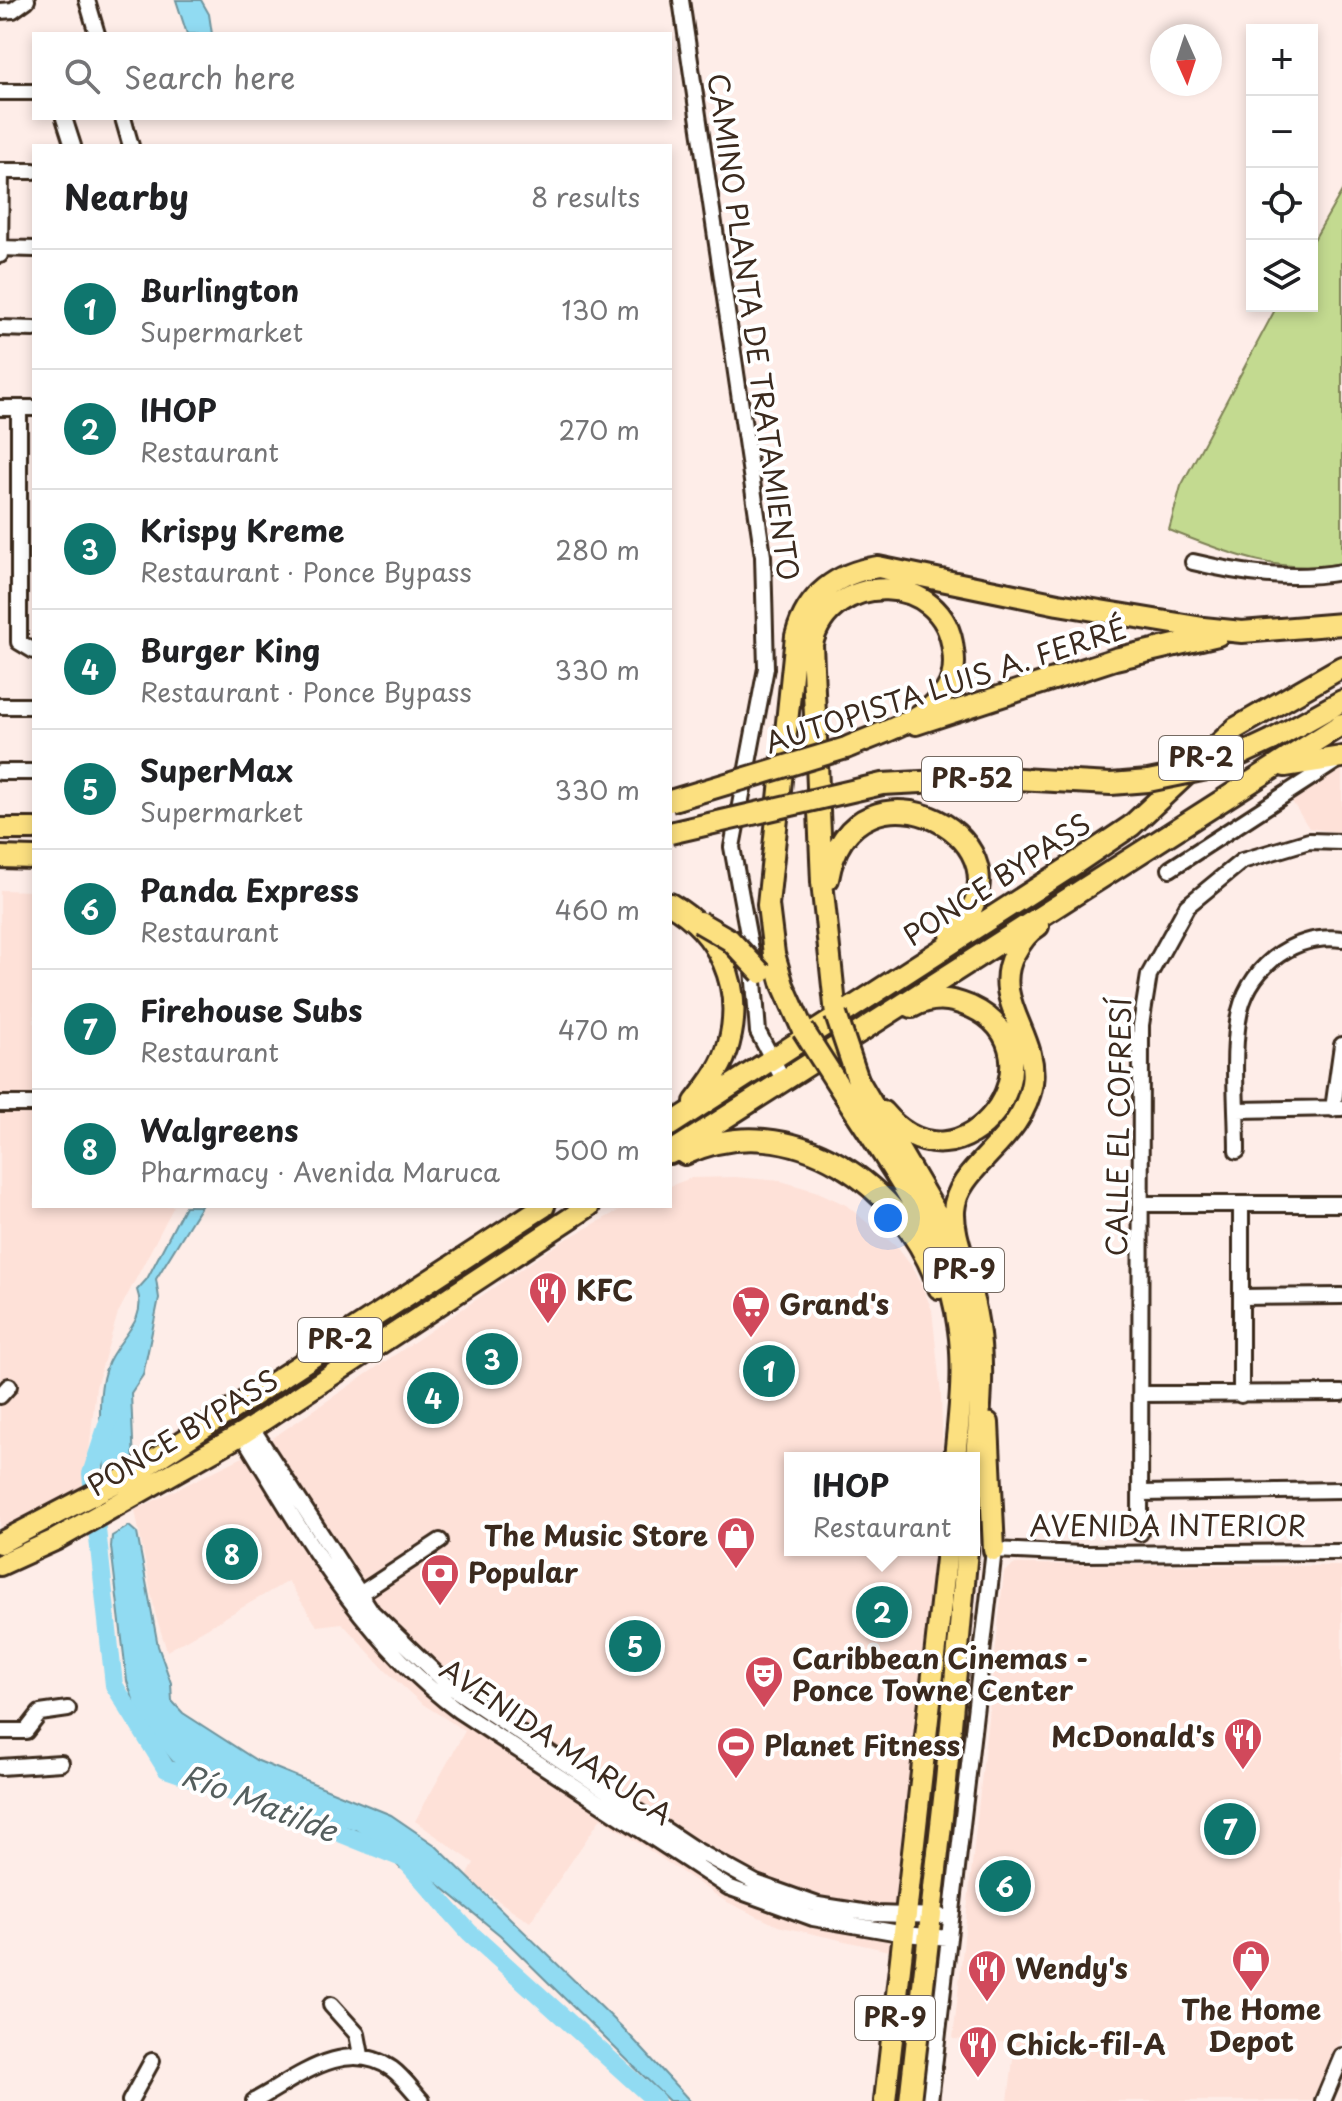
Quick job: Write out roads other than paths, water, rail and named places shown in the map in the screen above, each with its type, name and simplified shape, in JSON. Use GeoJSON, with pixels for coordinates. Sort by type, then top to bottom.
{"type":"FeatureCollection","features":[{"type":"Feature","properties":{"kind":"highway"},"geometry":{"type":"LineString","coordinates":[[803,1030],[783,985],[769,921],[769,883],[793,655],[799,625],[814,599],[837,579],[878,567],[1124,616],[1242,632],[1342,624]]}},
{"type":"Feature","properties":{"kind":"highway"},"geometry":{"type":"LineString","coordinates":[[824,906],[811,655],[814,634],[830,610],[854,593],[889,588],[907,591],[937,611],[947,626],[953,645],[952,676],[946,691],[915,717],[846,748]]}},
{"type":"Feature","properties":{"kind":"highway","name":"AUTOPISTA LUIS A. FERRÉ"},"geometry":{"type":"LineString","coordinates":[[672,800],[846,748],[1115,659],[1242,632]]}},
{"type":"Feature","properties":{"kind":"highway","name":"PONCE BYPASS"},"geometry":{"type":"LineString","coordinates":[[678,1120],[1131,826],[1236,728],[1342,667]]}},
{"type":"Feature","properties":{"kind":"highway","name":"PR-52"},"geometry":{"type":"LineString","coordinates":[[672,833],[882,784],[1000,778],[1111,784],[1148,781],[1212,768],[1272,740],[1342,701]]}},
{"type":"Feature","properties":{"kind":"highway","name":"PONCE BYPASS"},"geometry":{"type":"LineString","coordinates":[[672,1152],[873,1023],[1064,909],[1084,887],[1342,724]]}},
{"type":"Feature","properties":{"kind":"highway"},"geometry":{"type":"LineString","coordinates":[[1262,774],[1288,765],[1342,757]]}},
{"type":"Feature","properties":{"kind":"highway"},"geometry":{"type":"LineString","coordinates":[[824,906],[834,857],[848,833],[860,824],[902,810],[941,820],[969,847],[977,887],[966,919],[926,959]]}},
{"type":"Feature","properties":{"kind":"highway"},"geometry":{"type":"LineString","coordinates":[[0,829],[32,829]]}},
{"type":"Feature","properties":{"kind":"highway"},"geometry":{"type":"LineString","coordinates":[[0,857],[31,858]]}},
{"type":"Feature","properties":{"kind":"highway"},"geometry":{"type":"LineString","coordinates":[[672,905],[730,940],[750,959],[803,1030]]}},
{"type":"Feature","properties":{"kind":"highway","name":"PR-9"},"geometry":{"type":"LineString","coordinates":[[824,906],[830,986],[854,1087],[933,1240],[948,1280],[959,1327],[962,1386],[956,1452]]}},
{"type":"Feature","properties":{"kind":"highway"},"geometry":{"type":"LineString","coordinates":[[678,1120],[714,1076],[729,1044],[733,1010],[728,976],[714,942],[699,922]]}},
{"type":"Feature","properties":{"kind":"highway"},"geometry":{"type":"LineString","coordinates":[[972,1295],[955,1223],[955,1202],[974,1171],[1010,1134],[1028,1101],[1033,1067],[1009,1002],[1007,974],[1017,949],[1036,923]]}},
{"type":"Feature","properties":{"kind":"highway"},"geometry":{"type":"LineString","coordinates":[[854,1087],[872,1095],[893,1123],[906,1133],[916,1138],[943,1142],[970,1135],[984,1126],[1003,1104],[1011,1075],[1006,1047],[993,1021],[961,1002],[936,999],[873,1023]]}},
{"type":"Feature","properties":{"kind":"highway","name":"PR-9"},"geometry":{"type":"LineString","coordinates":[[803,1030],[854,1087],[943,1223],[972,1295],[980,1331],[982,1372],[976,1452]]}},
{"type":"Feature","properties":{"kind":"highway"},"geometry":{"type":"LineString","coordinates":[[672,1159],[695,1149],[749,1140],[794,1145],[840,1163],[868,1183],[901,1217],[959,1327]]}},
{"type":"Feature","properties":{"kind":"highway","name":"PONCE BYPASS"},"geometry":{"type":"LineString","coordinates":[[0,1565],[140,1481],[541,1208]]}},
{"type":"Feature","properties":{"kind":"highway","name":"PONCE BYPASS"},"geometry":{"type":"LineString","coordinates":[[140,1481],[247,1431],[586,1208]]}},
{"type":"Feature","properties":{"kind":"highway"},"geometry":{"type":"LineString","coordinates":[[982,1372],[995,1506],[994,1550]]}},
{"type":"Feature","properties":{"kind":"highway","name":"PONCE BYPASS"},"geometry":{"type":"LineString","coordinates":[[0,1543],[68,1522]]}},
{"type":"Feature","properties":{"kind":"highway","name":"PR-9"},"geometry":{"type":"LineString","coordinates":[[885,2101],[946,1556]]}},
{"type":"Feature","properties":{"kind":"highway","name":"PR-9"},"geometry":{"type":"LineString","coordinates":[[910,2101],[940,1937],[967,1556]]}},
{"type":"Feature","properties":{"kind":"street"},"geometry":{"type":"LineString","coordinates":[[0,11],[13,10],[27,0]]}},
{"type":"Feature","properties":{"kind":"street"},"geometry":{"type":"LineString","coordinates":[[87,0],[96,32]]}},
{"type":"Feature","properties":{"kind":"street","name":"CAMINO PLANTA DE TRATAMIENTO"},"geometry":{"type":"LineString","coordinates":[[681,0],[763,556],[766,668],[732,847],[752,956],[758,1032],[784,1081]]}},
{"type":"Feature","properties":{"kind":"street"},"geometry":{"type":"LineString","coordinates":[[0,92],[32,92]]}},
{"type":"Feature","properties":{"kind":"street"},"geometry":{"type":"LineString","coordinates":[[65,120],[72,144]]}},
{"type":"Feature","properties":{"kind":"street"},"geometry":{"type":"LineString","coordinates":[[124,120],[130,144]]}},
{"type":"Feature","properties":{"kind":"street"},"geometry":{"type":"LineString","coordinates":[[0,255],[0,171],[32,171]]}},
{"type":"Feature","properties":{"kind":"street"},"geometry":{"type":"LineString","coordinates":[[0,248],[32,249]]}},
{"type":"Feature","properties":{"kind":"street"},"geometry":{"type":"LineString","coordinates":[[0,328],[32,329]]}},
{"type":"Feature","properties":{"kind":"street"},"geometry":{"type":"LineString","coordinates":[[0,408],[26,408],[19,642],[32,650]]}},
{"type":"Feature","properties":{"kind":"street"},"geometry":{"type":"LineString","coordinates":[[1193,562],[1253,576],[1319,576],[1342,572]]}},
{"type":"Feature","properties":{"kind":"street"},"geometry":{"type":"LineString","coordinates":[[0,706],[32,706]]}},
{"type":"Feature","properties":{"kind":"street"},"geometry":{"type":"LineString","coordinates":[[1170,869],[1342,757]]}},
{"type":"Feature","properties":{"kind":"street"},"geometry":{"type":"LineString","coordinates":[[0,772],[32,772]]}},
{"type":"Feature","properties":{"kind":"street","name":"CALLE EL COFRESÍ"},"geometry":{"type":"LineString","coordinates":[[1140,1533],[1141,1025],[1149,975],[1187,906],[1242,861],[1309,841],[1342,842]]}},
{"type":"Feature","properties":{"kind":"street"},"geometry":{"type":"LineString","coordinates":[[1237,1151],[1238,1019],[1256,976],[1276,955],[1299,942],[1327,937],[1342,939]]}},
{"type":"Feature","properties":{"kind":"street"},"geometry":{"type":"LineString","coordinates":[[1237,1110],[1337,1108],[1342,1045]]}},
{"type":"Feature","properties":{"kind":"street"},"geometry":{"type":"LineString","coordinates":[[0,1104],[32,1104]]}},
{"type":"Feature","properties":{"kind":"street"},"geometry":{"type":"LineString","coordinates":[[1142,1204],[1342,1204]]}},
{"type":"Feature","properties":{"kind":"street"},"geometry":{"type":"LineString","coordinates":[[1241,1206],[1241,1395]]}},
{"type":"Feature","properties":{"kind":"street"},"geometry":{"type":"LineString","coordinates":[[1242,1297],[1342,1296]]}},
{"type":"Feature","properties":{"kind":"street"},"geometry":{"type":"LineString","coordinates":[[1141,1394],[1342,1393]]}},
{"type":"Feature","properties":{"kind":"street","name":"AVENIDA MARUCA"},"geometry":{"type":"LineString","coordinates":[[247,1431],[395,1636],[449,1686],[710,1859],[756,1883],[818,1905],[906,1925],[940,1937]]}},
{"type":"Feature","properties":{"kind":"street","name":"AVENIDA MARUCA"},"geometry":{"type":"LineString","coordinates":[[247,1431],[350,1600],[384,1645],[429,1689],[728,1887],[813,1918],[906,1925],[942,1916]]}},
{"type":"Feature","properties":{"kind":"street"},"geometry":{"type":"LineString","coordinates":[[1141,1493],[1342,1490]]}},
{"type":"Feature","properties":{"kind":"street"},"geometry":{"type":"LineString","coordinates":[[361,1593],[440,1541]]}},
{"type":"Feature","properties":{"kind":"street"},"geometry":{"type":"LineString","coordinates":[[942,1916],[994,1550]]}},
{"type":"Feature","properties":{"kind":"street","name":"AVENIDA INTERIOR"},"geometry":{"type":"LineString","coordinates":[[994,1550],[1082,1554],[1342,1552]]}},
{"type":"Feature","properties":{"kind":"street"},"geometry":{"type":"LineString","coordinates":[[0,1731],[26,1731],[40,1713],[68,1709]]}},
{"type":"Feature","properties":{"kind":"street"},"geometry":{"type":"LineString","coordinates":[[0,1767],[61,1763]]}},
{"type":"Feature","properties":{"kind":"street"},"geometry":{"type":"LineString","coordinates":[[930,2101],[940,1937]]}},
{"type":"Feature","properties":{"kind":"street"},"geometry":{"type":"LineString","coordinates":[[315,2012],[334,2001],[357,2034],[361,2055]]}},
{"type":"Feature","properties":{"kind":"street"},"geometry":{"type":"LineString","coordinates":[[254,2101],[327,2061],[361,2055],[392,2069],[422,2101]]}},
{"type":"Feature","properties":{"kind":"street"},"geometry":{"type":"LineString","coordinates":[[1323,2101],[1342,2056]]}},
{"type":"Feature","properties":{"kind":"street"},"geometry":{"type":"LineString","coordinates":[[133,2100],[152,2061]]}},
{"type":"Feature","properties":{"kind":"water"},"geometry":{"type":"Polygon","coordinates":[[[176,0],[201,0],[209,14],[212,32],[186,32],[176,0]]]}},
{"type":"Feature","properties":{"kind":"water"},"geometry":{"type":"Polygon","coordinates":[[[184,1208],[200,1208],[156,1279],[159,1298],[143,1375],[131,1393],[134,1465],[109,1475],[104,1470],[100,1419],[103,1380],[110,1358],[135,1322],[139,1302],[137,1290],[147,1279],[184,1208]]]}},
{"type":"Feature","properties":{"kind":"water"},"geometry":{"type":"Polygon","coordinates":[[[129,1526],[137,1533],[158,1646],[171,1683],[172,1701],[183,1713],[256,1760],[391,1815],[435,1845],[624,2029],[690,2101],[669,2101],[500,1935],[434,1881],[400,1868],[380,1847],[355,1830],[337,1825],[303,1824],[284,1815],[268,1815],[235,1787],[199,1779],[175,1765],[141,1724],[127,1681],[111,1547],[112,1536],[129,1526]]]}},
{"type":"Feature","properties":{"kind":"waterway","name":"Río Matilde"},"geometry":{"type":"LineString","coordinates":[[109,1419],[91,1474],[114,1685],[166,1769],[266,1804]]}},
{"type":"Feature","properties":{"kind":"waterway","name":"Río Matilde"},"geometry":{"type":"LineString","coordinates":[[297,1816],[404,1859],[469,1932],[656,2101]]}},
{"type":"Feature","properties":{"kind":"place","name":"KFC"},"geometry":{"type":"Point","coordinates":[548,1325]}},
{"type":"Feature","properties":{"kind":"place","name":"Grand's"},"geometry":{"type":"Point","coordinates":[751,1339]}},
{"type":"Feature","properties":{"kind":"place","name":"Krispy Kreme"},"geometry":{"type":"Point","coordinates":[492,1359]}},
{"type":"Feature","properties":{"kind":"place","name":"Burlington"},"geometry":{"type":"Point","coordinates":[769,1371]}},
{"type":"Feature","properties":{"kind":"place","name":"Burger King"},"geometry":{"type":"Point","coordinates":[433,1398]}},
{"type":"Feature","properties":{"kind":"place","name":"Walgreens"},"geometry":{"type":"Point","coordinates":[232,1554]}},
{"type":"Feature","properties":{"kind":"place","name":"The Music Store"},"geometry":{"type":"Point","coordinates":[736,1570]}},
{"type":"Feature","properties":{"kind":"place","name":"Popular"},"geometry":{"type":"Point","coordinates":[440,1607]}},
{"type":"Feature","properties":{"kind":"place","name":"IHOP"},"geometry":{"type":"Point","coordinates":[882,1612]}},
{"type":"Feature","properties":{"kind":"place","name":"SuperMax"},"geometry":{"type":"Point","coordinates":[635,1646]}},
{"type":"Feature","properties":{"kind":"place","name":"Caribbean Cinemas - Ponce Towne Center"},"geometry":{"type":"Point","coordinates":[764,1709]}},
{"type":"Feature","properties":{"kind":"place","name":"McDonald's"},"geometry":{"type":"Point","coordinates":[1243,1771]}},
{"type":"Feature","properties":{"kind":"place","name":"Planet Fitness"},"geometry":{"type":"Point","coordinates":[736,1780]}},
{"type":"Feature","properties":{"kind":"place","name":"Firehouse Subs"},"geometry":{"type":"Point","coordinates":[1230,1829]}},
{"type":"Feature","properties":{"kind":"place","name":"Panda Express"},"geometry":{"type":"Point","coordinates":[1005,1886]}},
{"type":"Feature","properties":{"kind":"place","name":"The Home Depot"},"geometry":{"type":"Point","coordinates":[1251,1993]}},
{"type":"Feature","properties":{"kind":"place","name":"Wendy's"},"geometry":{"type":"Point","coordinates":[987,2003]}},
{"type":"Feature","properties":{"kind":"place","name":"Chick-fil-A"},"geometry":{"type":"Point","coordinates":[978,2079]}}]}
